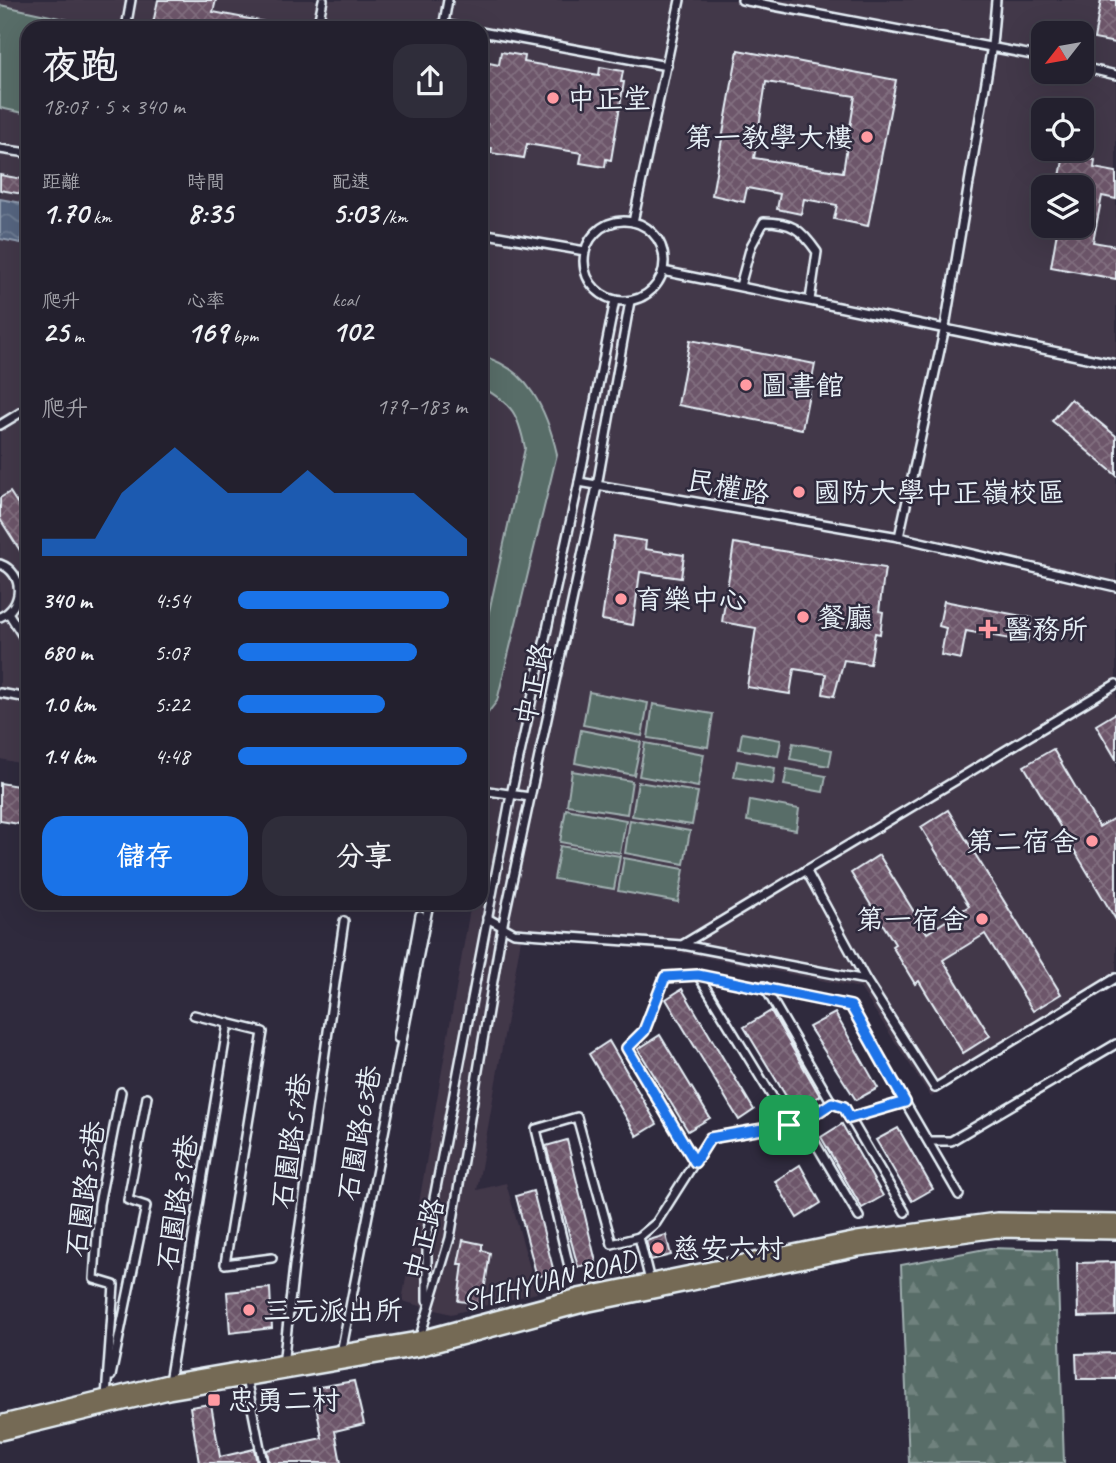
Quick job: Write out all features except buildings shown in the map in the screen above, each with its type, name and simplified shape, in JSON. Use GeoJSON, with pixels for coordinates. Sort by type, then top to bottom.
{"type":"FeatureCollection","features":[{"type":"Feature","properties":{"kind":"main road","name":"SHIHYUAN ROAD"},"geometry":{"type":"LineString","coordinates":[[0,1428],[168,1387],[418,1344],[651,1285],[858,1244],[997,1225],[1116,1227]]}},
{"type":"Feature","properties":{"kind":"lane"},"geometry":{"type":"LineString","coordinates":[[127,21],[131,0]]}},
{"type":"Feature","properties":{"kind":"lane"},"geometry":{"type":"LineString","coordinates":[[318,21],[323,0]]}},
{"type":"Feature","properties":{"kind":"lane"},"geometry":{"type":"LineString","coordinates":[[444,21],[448,0]]}},
{"type":"Feature","properties":{"kind":"lane"},"geometry":{"type":"LineString","coordinates":[[633,222],[680,0]]}},
{"type":"Feature","properties":{"kind":"lane"},"geometry":{"type":"LineString","coordinates":[[743,0],[1031,54]]}},
{"type":"Feature","properties":{"kind":"lane"},"geometry":{"type":"LineString","coordinates":[[899,537],[945,327],[992,45],[996,0]]}},
{"type":"Feature","properties":{"kind":"lane"},"geometry":{"type":"LineString","coordinates":[[488,33],[667,66]]}},
{"type":"Feature","properties":{"kind":"lane"},"geometry":{"type":"LineString","coordinates":[[1094,69],[1116,75]]}},
{"type":"Feature","properties":{"kind":"lane"},"geometry":{"type":"LineString","coordinates":[[0,149],[21,152]]}},
{"type":"Feature","properties":{"kind":"lane"},"geometry":{"type":"LineString","coordinates":[[633,222],[645,227],[662,246],[663,271],[652,291],[630,301],[615,300],[593,287],[584,264],[585,251],[590,240],[609,223],[633,222]]}},
{"type":"Feature","properties":{"kind":"lane"},"geometry":{"type":"LineString","coordinates":[[740,286],[751,246],[764,222],[784,222],[801,230],[817,252],[810,300]]}},
{"type":"Feature","properties":{"kind":"lane"},"geometry":{"type":"LineString","coordinates":[[488,234],[585,251]]}},
{"type":"Feature","properties":{"kind":"lane"},"geometry":{"type":"LineString","coordinates":[[663,271],[1116,364]]}},
{"type":"Feature","properties":{"kind":"lane","name":"中正路"},"geometry":{"type":"LineString","coordinates":[[427,1306],[427,1235],[511,795],[579,482],[615,300]]}},
{"type":"Feature","properties":{"kind":"lane","name":"中正路"},"geometry":{"type":"LineString","coordinates":[[427,1306],[450,1238],[501,933],[597,485],[630,301]]}},
{"type":"Feature","properties":{"kind":"lane"},"geometry":{"type":"LineString","coordinates":[[0,425],[21,412]]}},
{"type":"Feature","properties":{"kind":"lane","name":"民權路"},"geometry":{"type":"LineString","coordinates":[[579,482],[899,537],[1116,587]]}},
{"type":"Feature","properties":{"kind":"lane"},"geometry":{"type":"LineString","coordinates":[[0,564],[8,567],[18,580],[19,596],[9,614],[0,617]]}},
{"type":"Feature","properties":{"kind":"lane"},"geometry":{"type":"LineString","coordinates":[[9,614],[21,633]]}},
{"type":"Feature","properties":{"kind":"lane"},"geometry":{"type":"LineString","coordinates":[[682,945],[1116,684]]}},
{"type":"Feature","properties":{"kind":"lane"},"geometry":{"type":"LineString","coordinates":[[0,693],[21,697]]}},
{"type":"Feature","properties":{"kind":"lane"},"geometry":{"type":"LineString","coordinates":[[488,791],[530,797]]}},
{"type":"Feature","properties":{"kind":"lane"},"geometry":{"type":"LineString","coordinates":[[806,870],[866,980],[934,1088],[1116,978]]}},
{"type":"Feature","properties":{"kind":"lane"},"geometry":{"type":"LineString","coordinates":[[340,1358],[428,910]]}},
{"type":"Feature","properties":{"kind":"lane","name":"石園路63巷"},"geometry":{"type":"LineString","coordinates":[[340,1358],[420,915]]}},
{"type":"Feature","properties":{"kind":"lane"},"geometry":{"type":"LineString","coordinates":[[487,918],[514,933],[682,945],[866,980]]}},
{"type":"Feature","properties":{"kind":"lane","name":"石園路57巷"},"geometry":{"type":"LineString","coordinates":[[283,1368],[294,1266],[344,922]]}},
{"type":"Feature","properties":{"kind":"lane"},"geometry":{"type":"LineString","coordinates":[[698,975],[789,1125]]}},
{"type":"Feature","properties":{"kind":"lane"},"geometry":{"type":"LineString","coordinates":[[695,1162],[627,1048],[644,1031],[665,977],[698,975],[764,986],[851,1006],[959,1195]]}},
{"type":"Feature","properties":{"kind":"lane"},"geometry":{"type":"LineString","coordinates":[[764,986],[832,1103],[844,1107],[905,1212]]}},
{"type":"Feature","properties":{"kind":"lane"},"geometry":{"type":"LineString","coordinates":[[194,1015],[263,1032],[225,1264],[272,1258]]}},
{"type":"Feature","properties":{"kind":"lane","name":"石園路39巷"},"geometry":{"type":"LineString","coordinates":[[168,1387],[228,1023]]}},
{"type":"Feature","properties":{"kind":"lane"},"geometry":{"type":"LineString","coordinates":[[929,1142],[951,1141],[1116,1044]]}},
{"type":"Feature","properties":{"kind":"lane","name":"石園路35巷"},"geometry":{"type":"LineString","coordinates":[[106,1404],[114,1285],[94,1279],[99,1204],[121,1093]]}},
{"type":"Feature","properties":{"kind":"lane"},"geometry":{"type":"LineString","coordinates":[[106,1404],[146,1206],[128,1200],[147,1097]]}},
{"type":"Feature","properties":{"kind":"lane"},"geometry":{"type":"LineString","coordinates":[[850,1118],[905,1102]]}},
{"type":"Feature","properties":{"kind":"lane"},"geometry":{"type":"LineString","coordinates":[[569,1266],[536,1129],[577,1117],[612,1244],[639,1237],[656,1223],[710,1138],[803,1122],[832,1103]]}},
{"type":"Feature","properties":{"kind":"lane"},"geometry":{"type":"LineString","coordinates":[[803,1122],[859,1217]]}},
{"type":"Feature","properties":{"kind":"lane"},"geometry":{"type":"LineString","coordinates":[[639,1237],[651,1285]]}},
{"type":"Feature","properties":{"kind":"lane"},"geometry":{"type":"LineString","coordinates":[[418,1344],[427,1306]]}},
{"type":"Feature","properties":{"kind":"lane"},"geometry":{"type":"LineString","coordinates":[[246,1375],[264,1463]]}},
{"type":"Feature","properties":{"kind":"shaded area","name":"國防大學中正嶺校區"},"geometry":{"type":"Polygon","coordinates":[[[0,0],[1116,0],[1116,986],[931,1097],[860,988],[678,952],[521,939],[477,1190],[506,1183],[537,1293],[451,1314],[402,1301],[470,910],[488,910],[488,21],[21,21],[21,764],[0,759],[0,0]]]}},
{"type":"Feature","properties":{"kind":"green space"},"geometry":{"type":"Polygon","coordinates":[[[0,5],[73,21],[21,21],[21,112],[0,108],[0,5]]]}},
{"type":"Feature","properties":{"kind":"green space"},"geometry":{"type":"Polygon","coordinates":[[[488,359],[511,370],[533,393],[548,422],[557,454],[497,701],[488,713],[488,616],[525,448],[516,418],[500,399],[488,391],[488,359]]]}},
{"type":"Feature","properties":{"kind":"green space"},"geometry":{"type":"Polygon","coordinates":[[[589,692],[648,703],[642,736],[583,725],[589,692]]]}},
{"type":"Feature","properties":{"kind":"green space"},"geometry":{"type":"Polygon","coordinates":[[[653,704],[713,714],[708,747],[648,738],[653,704]]]}},
{"type":"Feature","properties":{"kind":"green space"},"geometry":{"type":"Polygon","coordinates":[[[581,730],[641,742],[634,775],[575,763],[581,730]]]}},
{"type":"Feature","properties":{"kind":"green space"},"geometry":{"type":"Polygon","coordinates":[[[742,733],[781,740],[778,756],[739,749],[742,733]]]}},
{"type":"Feature","properties":{"kind":"green space"},"geometry":{"type":"Polygon","coordinates":[[[645,743],[704,754],[698,787],[639,776],[645,743]]]}},
{"type":"Feature","properties":{"kind":"green space"},"geometry":{"type":"Polygon","coordinates":[[[793,743],[832,750],[829,766],[790,759],[793,743]]]}},
{"type":"Feature","properties":{"kind":"green space"},"geometry":{"type":"Polygon","coordinates":[[[737,761],[775,768],[773,784],[734,777],[737,761]]]}},
{"type":"Feature","properties":{"kind":"green space"},"geometry":{"type":"Polygon","coordinates":[[[787,769],[826,776],[823,792],[784,785],[787,769]]]}},
{"type":"Feature","properties":{"kind":"green space"},"geometry":{"type":"Polygon","coordinates":[[[572,771],[632,781],[627,814],[567,805],[572,771]]]}},
{"type":"Feature","properties":{"kind":"green space"},"geometry":{"type":"Polygon","coordinates":[[[638,782],[698,792],[692,825],[632,816],[638,782]]]}},
{"type":"Feature","properties":{"kind":"green space"},"geometry":{"type":"Polygon","coordinates":[[[750,800],[799,809],[796,830],[747,821],[750,800]]]}},
{"type":"Feature","properties":{"kind":"green space"},"geometry":{"type":"Polygon","coordinates":[[[566,809],[626,820],[620,853],[560,842],[566,809]]]}},
{"type":"Feature","properties":{"kind":"green space"},"geometry":{"type":"Polygon","coordinates":[[[630,820],[690,831],[684,864],[625,853],[630,820]]]}},
{"type":"Feature","properties":{"kind":"green space"},"geometry":{"type":"Polygon","coordinates":[[[560,846],[620,856],[614,889],[554,879],[560,846]]]}},
{"type":"Feature","properties":{"kind":"green space"},"geometry":{"type":"Polygon","coordinates":[[[624,858],[684,869],[678,902],[618,891],[624,858]]]}},
{"type":"Feature","properties":{"kind":"green space"},"geometry":{"type":"Polygon","coordinates":[[[990,1248],[1057,1250],[1064,1463],[909,1463],[901,1265],[990,1248]]]}},
{"type":"Feature","properties":{"kind":"water"},"geometry":{"type":"Polygon","coordinates":[[[0,199],[21,203],[21,243],[0,239],[0,199]]]}},
{"type":"Feature","properties":{"kind":"place","name":"中正堂"},"geometry":{"type":"Point","coordinates":[553,98]}},
{"type":"Feature","properties":{"kind":"place","name":"第一教學大樓"},"geometry":{"type":"Point","coordinates":[867,137]}},
{"type":"Feature","properties":{"kind":"place","name":"圖書館"},"geometry":{"type":"Point","coordinates":[746,385]}},
{"type":"Feature","properties":{"kind":"place","name":"國防大學中正嶺校區"},"geometry":{"type":"Point","coordinates":[799,492]}},
{"type":"Feature","properties":{"kind":"place","name":"育樂中心"},"geometry":{"type":"Point","coordinates":[621,599]}},
{"type":"Feature","properties":{"kind":"place","name":"餐廳"},"geometry":{"type":"Point","coordinates":[803,617]}},
{"type":"Feature","properties":{"kind":"place","name":"醫務所"},"geometry":{"type":"Point","coordinates":[988,629]}},
{"type":"Feature","properties":{"kind":"place","name":"第二宿舍"},"geometry":{"type":"Point","coordinates":[1092,841]}},
{"type":"Feature","properties":{"kind":"place","name":"第一宿舍"},"geometry":{"type":"Point","coordinates":[982,919]}},
{"type":"Feature","properties":{"kind":"place","name":"慈安六村"},"geometry":{"type":"Point","coordinates":[658,1248]}},
{"type":"Feature","properties":{"kind":"place","name":"三元派出所"},"geometry":{"type":"Point","coordinates":[249,1310]}},
{"type":"Feature","properties":{"kind":"place","name":"忠勇二村"},"geometry":{"type":"Point","coordinates":[214,1400]}},
{"type":"Feature","properties":{"kind":"route"},"geometry":{"type":"LineString","coordinates":[[698,975],[764,986],[851,1006],[905,1102],[850,1118],[844,1107],[832,1103],[803,1122],[789,1125],[710,1138],[695,1162],[627,1048],[644,1031],[665,977],[698,975]]}}]}
